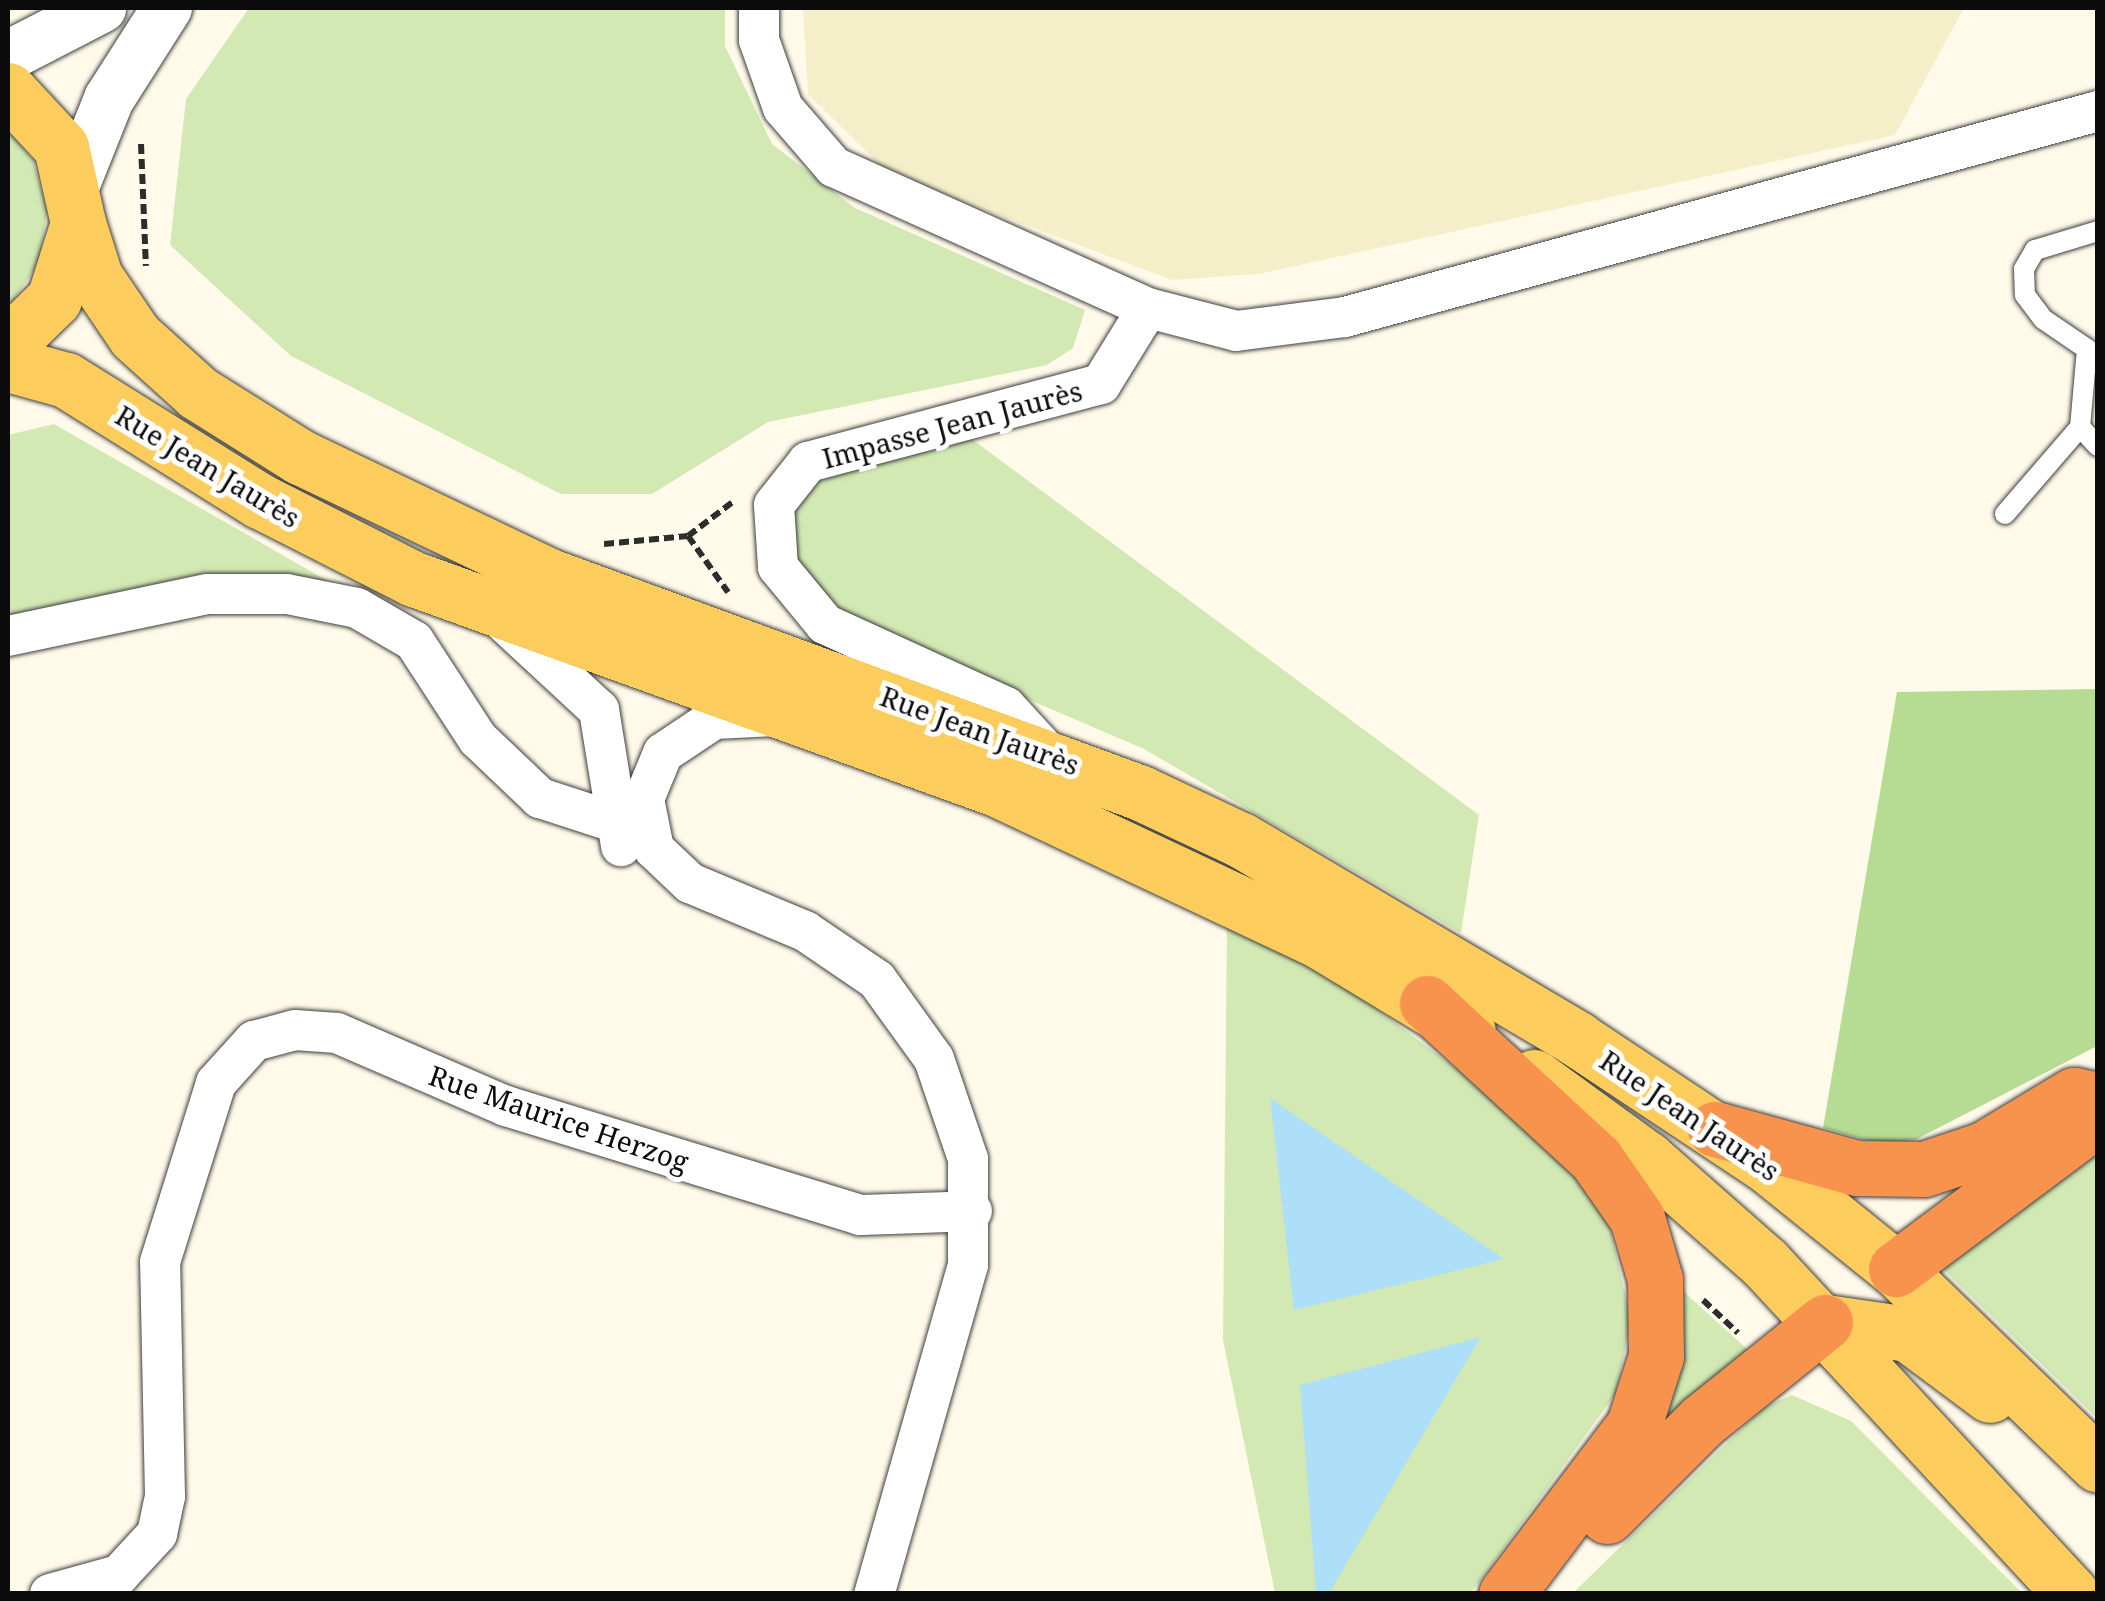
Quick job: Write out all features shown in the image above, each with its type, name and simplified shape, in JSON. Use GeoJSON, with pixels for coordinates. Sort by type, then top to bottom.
{"type":"FeatureCollection","features":[{"type":"Feature","properties":{"kind":"highway"},"geometry":{"type":"LineString","coordinates":[[1427,1003],[1596,1159],[1637,1218],[1655,1278],[1656,1356],[1634,1426],[1506,1594]]}},
{"type":"Feature","properties":{"kind":"highway"},"geometry":{"type":"LineString","coordinates":[[1715,1128],[1857,1168],[1924,1169],[1984,1150],[2074,1095],[2098,1100]]}},
{"type":"Feature","properties":{"kind":"highway"},"geometry":{"type":"LineString","coordinates":[[1896,1268],[2098,1118]]}},
{"type":"Feature","properties":{"kind":"highway"},"geometry":{"type":"LineString","coordinates":[[1544,1594],[1644,1475],[1768,1364],[1825,1322]]}},
{"type":"Feature","properties":{"kind":"main road","name":"Rue Jean Jaurès"},"geometry":{"type":"LineString","coordinates":[[8,90],[51,131],[95,277],[135,336],[198,393],[300,456],[552,577],[1048,754],[1240,840],[1715,1128],[1896,1268],[2098,1465]]}},
{"type":"Feature","properties":{"kind":"main road"},"geometry":{"type":"LineString","coordinates":[[8,344],[54,298],[76,204]]}},
{"type":"Feature","properties":{"kind":"main road","name":"Rue Jean Jaurès"},"geometry":{"type":"LineString","coordinates":[[8,364],[66,380],[260,501],[491,610],[804,718],[1096,833],[1427,1003],[1647,1159],[1825,1322],[2071,1594]]}},
{"type":"Feature","properties":{"kind":"main road"},"geometry":{"type":"LineString","coordinates":[[1825,1322],[1896,1268]]}},
{"type":"Feature","properties":{"kind":"main road"},"geometry":{"type":"LineString","coordinates":[[1825,1322],[1908,1334],[2098,1482]]}},
{"type":"Feature","properties":{"kind":"street"},"geometry":{"type":"LineString","coordinates":[[8,56],[102,8]]}},
{"type":"Feature","properties":{"kind":"street"},"geometry":{"type":"LineString","coordinates":[[76,204],[110,100],[167,8]]}},
{"type":"Feature","properties":{"kind":"street"},"geometry":{"type":"LineString","coordinates":[[759,8],[759,40],[783,108],[834,166],[930,217],[1148,308],[1236,331],[1290,330],[2098,111]]}},
{"type":"Feature","properties":{"kind":"street","name":"Impasse Jean Jaurès"},"geometry":{"type":"LineString","coordinates":[[1048,754],[1006,707],[825,624],[778,567],[774,505],[808,462],[1100,384],[1148,308]]}},
{"type":"Feature","properties":{"kind":"street"},"geometry":{"type":"LineString","coordinates":[[8,636],[208,594],[286,594],[357,608],[414,641],[478,739],[540,798],[631,829],[669,866],[734,905],[832,946],[899,1006],[947,1084],[972,1211],[958,1310],[874,1594]]}},
{"type":"Feature","properties":{"kind":"street"},"geometry":{"type":"LineString","coordinates":[[491,610],[599,710],[631,829]]}},
{"type":"Feature","properties":{"kind":"street"},"geometry":{"type":"LineString","coordinates":[[631,829],[672,744],[714,719],[804,718]]}},
{"type":"Feature","properties":{"kind":"street","name":"Rue Maurice Herzog"},"geometry":{"type":"LineString","coordinates":[[50,1594],[119,1575],[157,1534],[165,1496],[160,1262],[216,1083],[254,1041],[295,1030],[337,1033],[506,1106],[860,1215],[972,1211]]}},
{"type":"Feature","properties":{"kind":"lane"},"geometry":{"type":"LineString","coordinates":[[2004,514],[2080,427],[2087,350],[2043,319],[2025,294],[2024,269],[2035,250],[2098,232]]}},
{"type":"Feature","properties":{"kind":"lane"},"geometry":{"type":"LineString","coordinates":[[2080,427],[2098,446]]}},
{"type":"Feature","properties":{"kind":"path"},"geometry":{"type":"LineString","coordinates":[[140,131],[150,279]]}},
{"type":"Feature","properties":{"kind":"path"},"geometry":{"type":"LineString","coordinates":[[589,542],[688,536]]}},
{"type":"Feature","properties":{"kind":"path"},"geometry":{"type":"LineString","coordinates":[[1655,1278],[1678,1277],[1768,1364]]}},
{"type":"Feature","properties":{"kind":"shaded area"},"geometry":{"type":"Polygon","coordinates":[[[803,8],[1964,8],[1895,135],[1259,274],[1172,280],[889,174],[808,94],[803,8]]]}},
{"type":"Feature","properties":{"kind":"green space"},"geometry":{"type":"Polygon","coordinates":[[[249,8],[725,8],[725,46],[772,144],[855,208],[1085,310],[1073,348],[1047,365],[768,422],[652,494],[561,494],[291,356],[170,245],[186,99],[249,8]]]}},
{"type":"Feature","properties":{"kind":"green space"},"geometry":{"type":"Polygon","coordinates":[[[8,130],[33,160],[47,211],[39,264],[8,307],[8,130]]]}},
{"type":"Feature","properties":{"kind":"green space"},"geometry":{"type":"Polygon","coordinates":[[[54,424],[326,580],[330,588],[112,594],[8,616],[8,435],[54,424]]]}},
{"type":"Feature","properties":{"kind":"green space"},"geometry":{"type":"Polygon","coordinates":[[[969,437],[1479,815],[1461,933],[1144,749],[844,620],[812,592],[789,545],[792,505],[825,476],[969,437]]]}},
{"type":"Feature","properties":{"kind":"green space"},"geometry":{"type":"Polygon","coordinates":[[[2097,689],[2097,1046],[1915,1140],[1876,1143],[1823,1128],[1897,692],[2097,689]]]}},
{"type":"Feature","properties":{"kind":"green space"},"geometry":{"type":"Polygon","coordinates":[[[1227,922],[1357,994],[1458,1070],[1562,1158],[1608,1219],[1631,1320],[1616,1393],[1471,1593],[1275,1593],[1223,1340],[1227,922]]]}},
{"type":"Feature","properties":{"kind":"green space"},"geometry":{"type":"Polygon","coordinates":[[[2097,1154],[2097,1418],[1943,1269],[2097,1154]]]}},
{"type":"Feature","properties":{"kind":"green space"},"geometry":{"type":"Polygon","coordinates":[[[1674,1283],[1748,1350],[1654,1438],[1674,1283]]]}},
{"type":"Feature","properties":{"kind":"green space"},"geometry":{"type":"Polygon","coordinates":[[[1792,1395],[1851,1421],[2022,1593],[1573,1593],[1764,1407],[1792,1395]]]}},
{"type":"Feature","properties":{"kind":"water"},"geometry":{"type":"Polygon","coordinates":[[[1270,1098],[1504,1259],[1294,1310],[1270,1098]]]}},
{"type":"Feature","properties":{"kind":"water"},"geometry":{"type":"Polygon","coordinates":[[[1481,1337],[1329,1593],[1316,1593],[1300,1385],[1481,1337]]]}}]}
